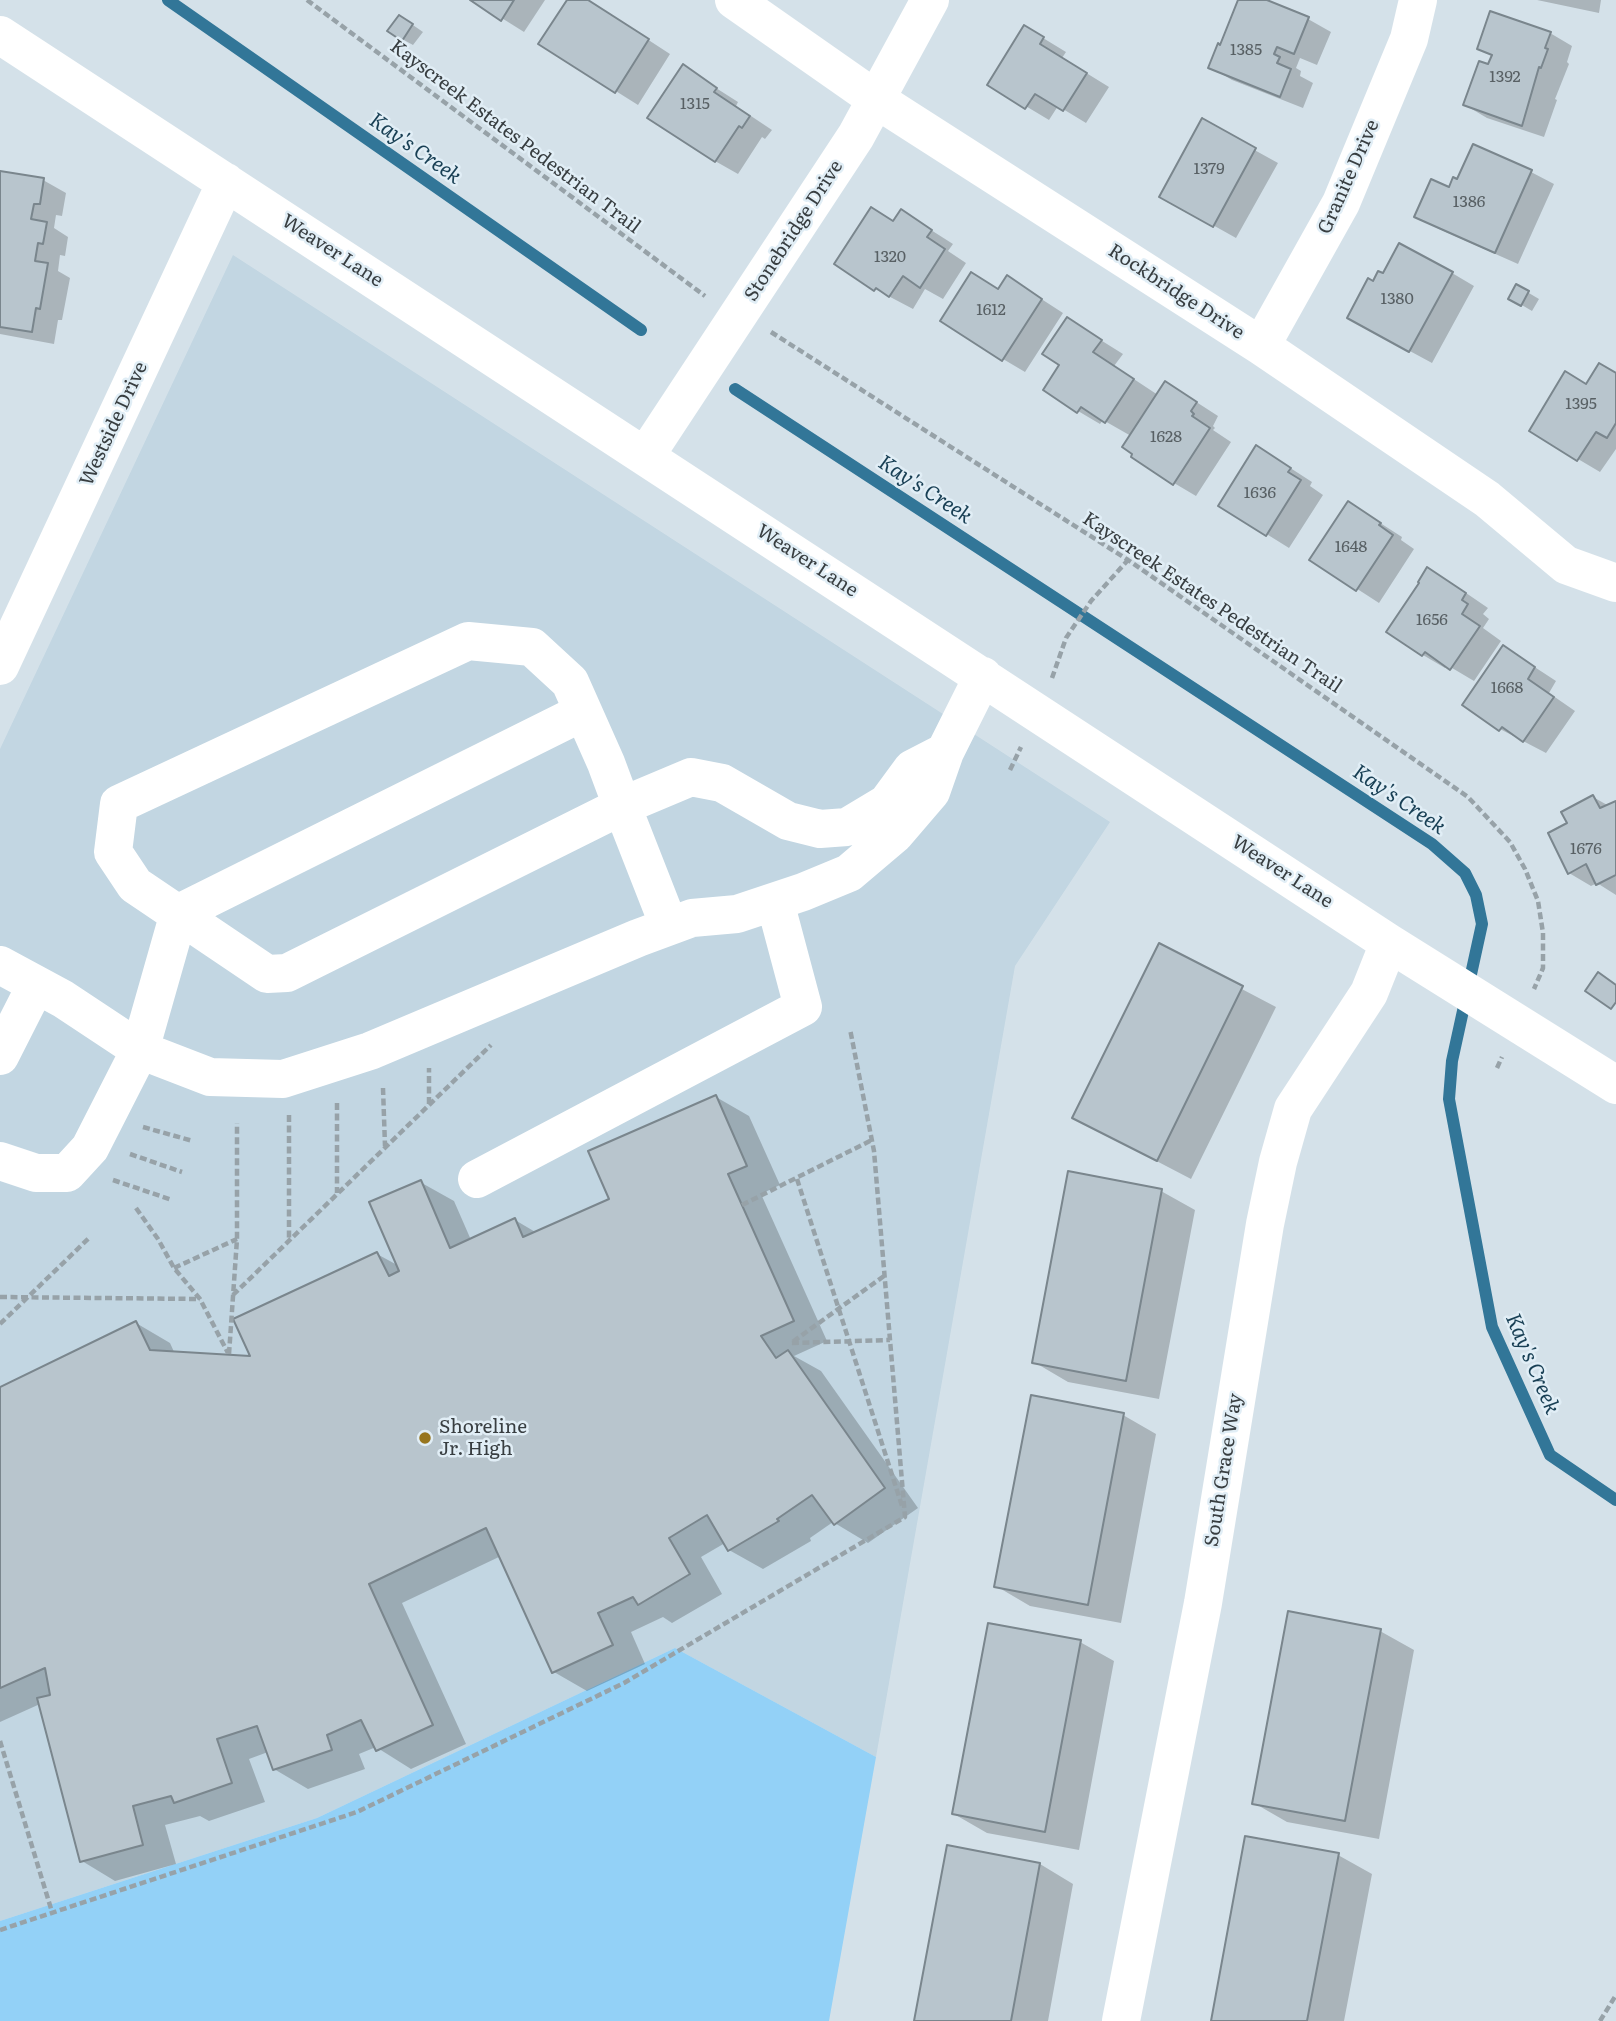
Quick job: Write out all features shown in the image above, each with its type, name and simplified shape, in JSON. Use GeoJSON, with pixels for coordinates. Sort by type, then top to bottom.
{"type":"FeatureCollection","features":[{"type":"Feature","properties":{"kind":"street","name":"Rockbridge Drive"},"geometry":{"type":"LineString","coordinates":[[733,0],[877,100],[1261,346],[1487,499],[1566,565],[1616,583]]}},
{"type":"Feature","properties":{"kind":"street","name":"Stonebridge Drive"},"geometry":{"type":"LineString","coordinates":[[646,455],[856,136],[930,0]]}},
{"type":"Feature","properties":{"kind":"street","name":"Granite Drive"},"geometry":{"type":"LineString","coordinates":[[1261,346],[1341,203],[1409,39],[1418,0]]}},
{"type":"Feature","properties":{"kind":"street","name":"Weaver Lane"},"geometry":{"type":"LineString","coordinates":[[0,35],[1389,943],[1616,1085]]}},
{"type":"Feature","properties":{"kind":"street","name":"Westside Drive"},"geometry":{"type":"LineString","coordinates":[[0,666],[226,182]]}},
{"type":"Feature","properties":{"kind":"street"},"geometry":{"type":"LineString","coordinates":[[669,926],[622,806],[606,762],[570,682],[531,646],[468,641],[119,804],[113,852],[135,885],[179,912],[267,974],[287,973],[622,806],[691,777],[722,783],[788,821],[820,829],[847,827],[887,803],[912,769],[945,752]]}},
{"type":"Feature","properties":{"kind":"street"},"geometry":{"type":"LineString","coordinates":[[0,965],[63,999],[140,1050],[210,1077],[283,1079],[370,1051],[669,926],[692,918],[737,914],[849,873],[895,834],[930,792],[945,752],[983,676]]}},
{"type":"Feature","properties":{"kind":"street"},"geometry":{"type":"LineString","coordinates":[[0,1161],[36,1172],[67,1173],[91,1142],[140,1050],[179,912],[583,712]]}},
{"type":"Feature","properties":{"kind":"street"},"geometry":{"type":"LineString","coordinates":[[477,1179],[803,1007],[775,902]]}},
{"type":"Feature","properties":{"kind":"street","name":"South Grace Way"},"geometry":{"type":"LineString","coordinates":[[1121,2021],[1203,1603],[1265,1224],[1278,1162],[1293,1109],[1369,993],[1389,943]]}},
{"type":"Feature","properties":{"kind":"street"},"geometry":{"type":"LineString","coordinates":[[0,1056],[36,985]]}},
{"type":"Feature","properties":{"kind":"path","name":"Kayscreek Estates Pedestrian Trail"},"geometry":{"type":"LineString","coordinates":[[307,0],[706,297]]}},
{"type":"Feature","properties":{"kind":"path","name":"Kayscreek Estates Pedestrian Trail"},"geometry":{"type":"LineString","coordinates":[[763,327],[1128,560],[1468,797],[1510,842],[1538,901],[1543,933],[1543,968],[1536,985]]}},
{"type":"Feature","properties":{"kind":"path"},"geometry":{"type":"LineString","coordinates":[[1052,678],[1066,638],[1091,601],[1128,560]]}},
{"type":"Feature","properties":{"kind":"path"},"geometry":{"type":"LineString","coordinates":[[850,1029],[872,1140],[905,1517]]}},
{"type":"Feature","properties":{"kind":"path"},"geometry":{"type":"LineString","coordinates":[[233,1295],[498,1038]]}},
{"type":"Feature","properties":{"kind":"path"},"geometry":{"type":"LineString","coordinates":[[429,1068],[429,1105]]}},
{"type":"Feature","properties":{"kind":"path"},"geometry":{"type":"LineString","coordinates":[[383,1088],[385,1147]]}},
{"type":"Feature","properties":{"kind":"path"},"geometry":{"type":"LineString","coordinates":[[337,1103],[338,1194]]}},
{"type":"Feature","properties":{"kind":"path"},"geometry":{"type":"LineString","coordinates":[[289,1113],[289,1241]]}},
{"type":"Feature","properties":{"kind":"path"},"geometry":{"type":"LineString","coordinates":[[136,1208],[174,1268],[200,1299],[229,1354],[237,1239],[237,1123]]}},
{"type":"Feature","properties":{"kind":"path"},"geometry":{"type":"LineString","coordinates":[[743,1205],[872,1140]]}},
{"type":"Feature","properties":{"kind":"path"},"geometry":{"type":"LineString","coordinates":[[91,1142],[193,1141]]}},
{"type":"Feature","properties":{"kind":"path"},"geometry":{"type":"LineString","coordinates":[[91,1142],[182,1172]]}},
{"type":"Feature","properties":{"kind":"path"},"geometry":{"type":"LineString","coordinates":[[91,1142],[172,1200]]}},
{"type":"Feature","properties":{"kind":"path"},"geometry":{"type":"LineString","coordinates":[[797,1179],[905,1517]]}},
{"type":"Feature","properties":{"kind":"path"},"geometry":{"type":"LineString","coordinates":[[0,1324],[89,1238]]}},
{"type":"Feature","properties":{"kind":"path"},"geometry":{"type":"LineString","coordinates":[[174,1268],[237,1239]]}},
{"type":"Feature","properties":{"kind":"path"},"geometry":{"type":"LineString","coordinates":[[884,1276],[791,1343],[890,1340]]}},
{"type":"Feature","properties":{"kind":"path"},"geometry":{"type":"LineString","coordinates":[[0,1297],[200,1299]]}},
{"type":"Feature","properties":{"kind":"path"},"geometry":{"type":"LineString","coordinates":[[0,1930],[357,1812],[624,1683],[905,1517]]}},
{"type":"Feature","properties":{"kind":"path"},"geometry":{"type":"LineString","coordinates":[[0,1741],[52,1912]]}},
{"type":"Feature","properties":{"kind":"path"},"geometry":{"type":"LineString","coordinates":[[1600,2021],[1616,1995]]}},
{"type":"Feature","properties":{"kind":"shaded area"},"geometry":{"type":"Polygon","coordinates":[[[233,255],[1110,822],[1015,966],[876,1757],[675,1648],[317,1818],[0,1921],[0,749],[233,255]]]}},
{"type":"Feature","properties":{"kind":"shaded area"},"geometry":{"type":"Polygon","coordinates":[[[675,1648],[876,1757],[829,2021],[0,2021],[0,1921],[317,1818],[675,1648]]]}},
{"type":"Feature","properties":{"kind":"building"},"geometry":{"type":"Polygon","coordinates":[[[470,0],[514,0],[501,21],[470,0]]]}},
{"type":"Feature","properties":{"kind":"building"},"geometry":{"type":"Polygon","coordinates":[[[567,0],[588,0],[649,39],[615,93],[538,44],[567,0]]]}},
{"type":"Feature","properties":{"kind":"building"},"geometry":{"type":"Polygon","coordinates":[[[1238,0],[1267,0],[1309,17],[1294,54],[1277,47],[1274,54],[1280,57],[1277,63],[1291,69],[1280,97],[1208,68],[1238,0]]]}},
{"type":"Feature","properties":{"kind":"building"},"geometry":{"type":"Polygon","coordinates":[[[1490,11],[1551,32],[1545,48],[1548,49],[1541,68],[1539,67],[1522,126],[1463,105],[1479,61],[1488,64],[1492,55],[1477,49],[1490,11]]]}},
{"type":"Feature","properties":{"kind":"building"},"geometry":{"type":"Polygon","coordinates":[[[399,15],[413,24],[402,41],[387,31],[399,15]]]}},
{"type":"Feature","properties":{"kind":"building"},"geometry":{"type":"Polygon","coordinates":[[[1024,25],[1044,37],[1040,44],[1087,73],[1063,111],[1035,94],[1025,109],[987,85],[1024,25]]]}},
{"type":"Feature","properties":{"kind":"building"},"geometry":{"type":"Polygon","coordinates":[[[683,64],[717,88],[714,92],[750,116],[742,128],[739,126],[715,162],[647,118],[683,64]]]}},
{"type":"Feature","properties":{"kind":"building"},"geometry":{"type":"Polygon","coordinates":[[[1202,118],[1256,148],[1213,227],[1159,197],[1202,118]]]}},
{"type":"Feature","properties":{"kind":"building"},"geometry":{"type":"Polygon","coordinates":[[[1473,144],[1532,170],[1495,253],[1414,217],[1431,179],[1449,187],[1453,177],[1457,179],[1473,144]]]}},
{"type":"Feature","properties":{"kind":"building"},"geometry":{"type":"Polygon","coordinates":[[[0,171],[44,178],[40,204],[34,204],[31,219],[47,222],[43,244],[38,243],[35,261],[48,263],[40,309],[36,308],[32,332],[0,327],[0,171]]]}},
{"type":"Feature","properties":{"kind":"building"},"geometry":{"type":"Polygon","coordinates":[[[871,207],[893,221],[901,209],[932,230],[927,237],[945,249],[920,288],[903,276],[889,297],[876,288],[874,291],[834,264],[871,207]]]}},
{"type":"Feature","properties":{"kind":"building"},"geometry":{"type":"Polygon","coordinates":[[[1399,243],[1453,272],[1409,352],[1347,318],[1368,278],[1373,281],[1378,271],[1383,273],[1399,243]]]}},
{"type":"Feature","properties":{"kind":"building"},"geometry":{"type":"Polygon","coordinates":[[[971,272],[998,289],[1007,275],[1042,299],[1002,361],[940,321],[971,272]]]}},
{"type":"Feature","properties":{"kind":"building"},"geometry":{"type":"Polygon","coordinates":[[[1516,284],[1529,291],[1521,306],[1508,299],[1516,284]]]}},
{"type":"Feature","properties":{"kind":"building"},"geometry":{"type":"Polygon","coordinates":[[[1067,317],[1102,340],[1093,352],[1134,379],[1105,423],[1081,407],[1077,413],[1043,390],[1059,365],[1042,354],[1067,317]]]}},
{"type":"Feature","properties":{"kind":"building"},"geometry":{"type":"Polygon","coordinates":[[[1599,363],[1616,373],[1616,423],[1607,438],[1596,432],[1577,461],[1529,431],[1565,371],[1586,384],[1599,363]]]}},
{"type":"Feature","properties":{"kind":"building"},"geometry":{"type":"Polygon","coordinates":[[[1165,381],[1197,402],[1191,411],[1194,414],[1192,416],[1210,428],[1173,485],[1131,457],[1132,454],[1122,447],[1165,381]]]}},
{"type":"Feature","properties":{"kind":"building"},"geometry":{"type":"Polygon","coordinates":[[[1256,445],[1291,468],[1288,472],[1301,480],[1266,536],[1218,506],[1256,445]]]}},
{"type":"Feature","properties":{"kind":"building"},"geometry":{"type":"Polygon","coordinates":[[[1348,501],[1381,523],[1379,525],[1393,535],[1356,591],[1309,560],[1348,501]]]}},
{"type":"Feature","properties":{"kind":"building"},"geometry":{"type":"Polygon","coordinates":[[[1427,567],[1466,593],[1462,600],[1468,604],[1462,614],[1480,626],[1450,670],[1425,652],[1422,656],[1386,632],[1427,567]]]}},
{"type":"Feature","properties":{"kind":"building"},"geometry":{"type":"Polygon","coordinates":[[[1503,645],[1535,667],[1528,679],[1554,697],[1523,742],[1502,727],[1499,731],[1462,705],[1503,645]]]}},
{"type":"Feature","properties":{"kind":"building"},"geometry":{"type":"Polygon","coordinates":[[[1593,795],[1600,808],[1616,801],[1616,875],[1596,885],[1586,864],[1568,874],[1548,833],[1567,823],[1561,812],[1593,795]]]}},
{"type":"Feature","properties":{"kind":"building"},"geometry":{"type":"Polygon","coordinates":[[[1159,943],[1243,986],[1157,1161],[1072,1118],[1159,943]]]}},
{"type":"Feature","properties":{"kind":"building"},"geometry":{"type":"Polygon","coordinates":[[[1598,972],[1616,985],[1616,1002],[1611,1009],[1585,991],[1598,972]]]}},
{"type":"Feature","properties":{"kind":"building","name":"Shoreline Jr. High"},"geometry":{"type":"Polygon","coordinates":[[[716,1095],[747,1166],[728,1174],[794,1321],[761,1336],[776,1358],[788,1350],[885,1488],[834,1525],[812,1495],[777,1519],[779,1521],[728,1551],[707,1515],[669,1538],[690,1574],[638,1605],[633,1597],[598,1613],[613,1645],[552,1673],[486,1528],[369,1584],[433,1725],[376,1751],[361,1720],[327,1735],[332,1750],[273,1770],[257,1726],[217,1739],[232,1783],[174,1803],[171,1796],[133,1806],[143,1845],[80,1862],[37,1698],[50,1695],[45,1668],[0,1688],[0,1387],[136,1321],[150,1350],[250,1356],[233,1319],[377,1252],[389,1276],[399,1271],[369,1202],[421,1180],[450,1248],[515,1218],[523,1237],[609,1199],[588,1151],[716,1095]]]}},
{"type":"Feature","properties":{"kind":"building"},"geometry":{"type":"Polygon","coordinates":[[[1068,1171],[1162,1189],[1126,1381],[1032,1363],[1068,1171]]]}},
{"type":"Feature","properties":{"kind":"building"},"geometry":{"type":"Polygon","coordinates":[[[1031,1395],[1124,1413],[1088,1605],[994,1587],[1031,1395]]]}},
{"type":"Feature","properties":{"kind":"building"},"geometry":{"type":"Polygon","coordinates":[[[1288,1611],[1381,1629],[1345,1821],[1252,1804],[1288,1611]]]}},
{"type":"Feature","properties":{"kind":"building"},"geometry":{"type":"Polygon","coordinates":[[[988,1623],[1081,1640],[1045,1832],[952,1814],[988,1623]]]}},
{"type":"Feature","properties":{"kind":"building"},"geometry":{"type":"Polygon","coordinates":[[[1245,1836],[1339,1853],[1307,2021],[1211,2021],[1245,1836]]]}},
{"type":"Feature","properties":{"kind":"building"},"geometry":{"type":"Polygon","coordinates":[[[947,1845],[1040,1863],[1011,2021],[914,2021],[947,1845]]]}},
{"type":"Feature","properties":{"kind":"waterway","name":"Kay's Creek"},"geometry":{"type":"LineString","coordinates":[[168,0],[641,330]]}},
{"type":"Feature","properties":{"kind":"waterway","name":"Kay's Creek"},"geometry":{"type":"LineString","coordinates":[[735,389],[1432,844],[1465,873],[1476,895],[1482,924],[1452,1061],[1449,1099],[1492,1327],[1550,1455],[1616,1500]]}},
{"type":"Feature","properties":{"kind":"place","name":"Shoreline Jr. High"},"geometry":{"type":"Point","coordinates":[425,1438]}}]}
